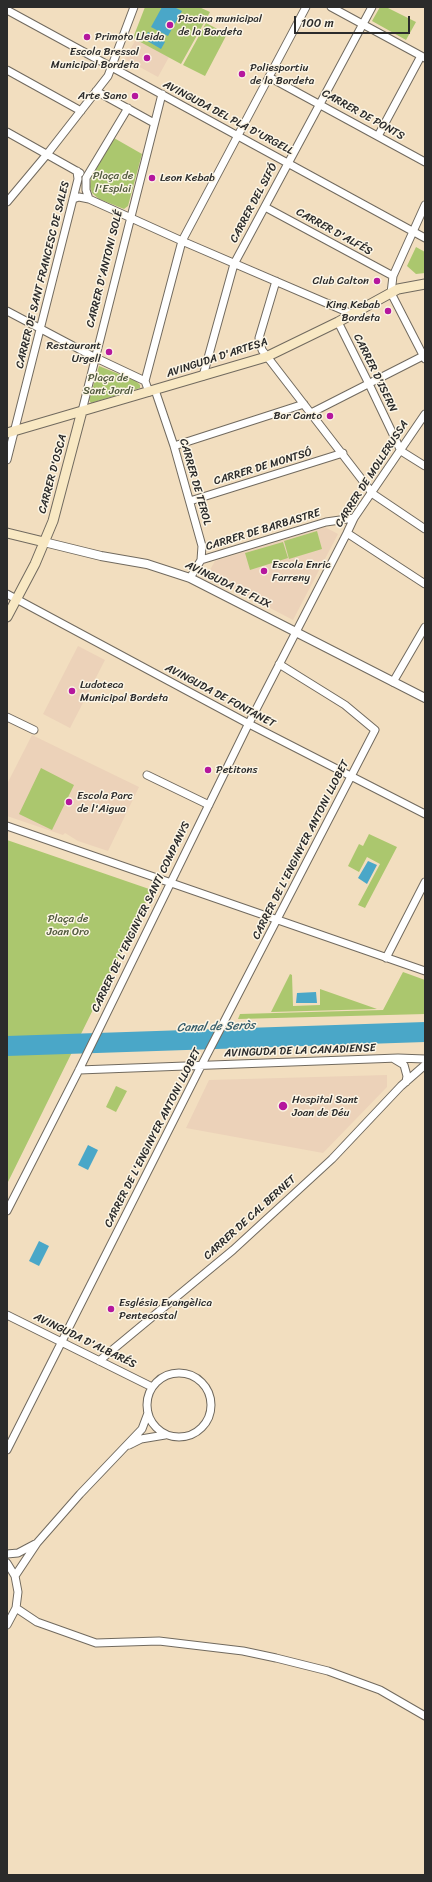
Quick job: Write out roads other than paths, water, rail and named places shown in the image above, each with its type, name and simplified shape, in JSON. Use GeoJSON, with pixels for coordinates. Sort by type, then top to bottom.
{"type":"FeatureCollection","features":[{"type":"Feature","properties":{"kind":"main road","name":"AVINGUDA D'ARTESA"},"geometry":{"type":"LineString","coordinates":[[11,432],[266,357],[338,322],[391,293],[406,287],[425,284]]}},
{"type":"Feature","properties":{"kind":"main road","name":"CARRER D'OSCA"},"geometry":{"type":"LineString","coordinates":[[7,617],[53,521],[82,411]]}},
{"type":"Feature","properties":{"kind":"main road","name":"AVINGUDA DE FLIX"},"geometry":{"type":"LineString","coordinates":[[7,533],[44,542]]}},
{"type":"Feature","properties":{"kind":"street"},"geometry":{"type":"LineString","coordinates":[[7,202],[48,154],[108,76],[134,7]]}},
{"type":"Feature","properties":{"kind":"street"},"geometry":{"type":"LineString","coordinates":[[145,381],[182,241],[306,7]]}},
{"type":"Feature","properties":{"kind":"street"},"geometry":{"type":"LineString","coordinates":[[331,7],[423,57],[378,136]]}},
{"type":"Feature","properties":{"kind":"street","name":"CARRER DEL SIFÓ"},"geometry":{"type":"LineString","coordinates":[[203,376],[234,264],[266,207],[288,162],[372,7]]}},
{"type":"Feature","properties":{"kind":"street","name":"AVINGUDA DEL PLA D'URGELL"},"geometry":{"type":"LineString","coordinates":[[9,11],[425,238]]}},
{"type":"Feature","properties":{"kind":"street"},"geometry":{"type":"LineString","coordinates":[[7,70],[81,111]]}},
{"type":"Feature","properties":{"kind":"street","name":"CARRER DE PONTS"},"geometry":{"type":"LineString","coordinates":[[269,77],[425,162]]}},
{"type":"Feature","properties":{"kind":"street"},"geometry":{"type":"LineString","coordinates":[[96,91],[154,123]]}},
{"type":"Feature","properties":{"kind":"street","name":"CARRER D'ANTONI SOLÉ"},"geometry":{"type":"LineString","coordinates":[[94,357],[162,94]]}},
{"type":"Feature","properties":{"kind":"street","name":"CARRER DE SANT FRANCESC DE SALES"},"geometry":{"type":"LineString","coordinates":[[86,178],[128,108]]}},
{"type":"Feature","properties":{"kind":"street"},"geometry":{"type":"LineString","coordinates":[[7,132],[48,154],[86,178],[86,190],[89,199]]}},
{"type":"Feature","properties":{"kind":"street","name":"CARRER DE SANT FRANCESC DE SALES"},"geometry":{"type":"LineString","coordinates":[[7,460],[11,432],[41,329],[78,179],[77,171]]}},
{"type":"Feature","properties":{"kind":"street"},"geometry":{"type":"LineString","coordinates":[[73,199],[79,197],[89,199],[234,264],[352,314]]}},
{"type":"Feature","properties":{"kind":"street"},"geometry":{"type":"LineString","coordinates":[[311,413],[424,356],[391,293],[393,276],[425,205]]}},
{"type":"Feature","properties":{"kind":"street","name":"CARRER D'ALFÉS"},"geometry":{"type":"LineString","coordinates":[[266,207],[393,276]]}},
{"type":"Feature","properties":{"kind":"street"},"geometry":{"type":"LineString","coordinates":[[276,281],[259,338],[262,350],[266,357],[343,453],[373,494],[425,529]]}},
{"type":"Feature","properties":{"kind":"street"},"geometry":{"type":"LineString","coordinates":[[7,311],[94,357],[145,381],[152,391]]}},
{"type":"Feature","properties":{"kind":"street","name":"CARRER D'ISERN"},"geometry":{"type":"LineString","coordinates":[[338,322],[400,450]]}},
{"type":"Feature","properties":{"kind":"street"},"geometry":{"type":"LineString","coordinates":[[82,411],[94,357]]}},
{"type":"Feature","properties":{"kind":"street","name":"CARRER DE TEROL"},"geometry":{"type":"LineString","coordinates":[[152,391],[174,446],[190,501],[202,546],[201,560]]}},
{"type":"Feature","properties":{"kind":"street"},"geometry":{"type":"LineString","coordinates":[[174,446],[304,404]]}},
{"type":"Feature","properties":{"kind":"street","name":"CARRER DE MOLLERUSSA"},"geometry":{"type":"LineString","coordinates":[[295,632],[354,518],[373,494],[400,450],[425,414]]}},
{"type":"Feature","properties":{"kind":"street"},"geometry":{"type":"LineString","coordinates":[[400,450],[425,466]]}},
{"type":"Feature","properties":{"kind":"street","name":"CARRER DE MONTSÓ"},"geometry":{"type":"LineString","coordinates":[[190,501],[343,453]]}},
{"type":"Feature","properties":{"kind":"street","name":"CARRER DE BARBASTRE"},"geometry":{"type":"LineString","coordinates":[[201,560],[326,522],[354,518]]}},
{"type":"Feature","properties":{"kind":"street"},"geometry":{"type":"LineString","coordinates":[[346,533],[425,584]]}},
{"type":"Feature","properties":{"kind":"street","name":"AVINGUDA DE FLIX"},"geometry":{"type":"LineString","coordinates":[[44,542],[101,556],[147,564],[190,578],[425,698]]}},
{"type":"Feature","properties":{"kind":"street"},"geometry":{"type":"LineString","coordinates":[[190,578],[201,560]]}},
{"type":"Feature","properties":{"kind":"street","name":"AVINGUDA DE FONTANET"},"geometry":{"type":"LineString","coordinates":[[7,594],[249,724],[425,814]]}},
{"type":"Feature","properties":{"kind":"street"},"geometry":{"type":"LineString","coordinates":[[393,682],[425,627]]}},
{"type":"Feature","properties":{"kind":"street","name":"CARRER DE L'ENGINYER SANTI COMPANYS"},"geometry":{"type":"LineString","coordinates":[[7,1211],[85,1059],[170,883],[295,632]]}},
{"type":"Feature","properties":{"kind":"street","name":"CARRER DE L'ENGINYER ANTONI LLOBET"},"geometry":{"type":"LineString","coordinates":[[7,1450],[225,1020],[279,919],[375,730],[338,701],[279,664]]}},
{"type":"Feature","properties":{"kind":"street"},"geometry":{"type":"LineString","coordinates":[[7,717],[34,730]]}},
{"type":"Feature","properties":{"kind":"street"},"geometry":{"type":"LineString","coordinates":[[147,775],[209,805]]}},
{"type":"Feature","properties":{"kind":"street"},"geometry":{"type":"LineString","coordinates":[[7,826],[170,883],[279,919],[425,971]]}},
{"type":"Feature","properties":{"kind":"street"},"geometry":{"type":"LineString","coordinates":[[386,958],[425,882]]}},
{"type":"Feature","properties":{"kind":"street"},"geometry":{"type":"LineString","coordinates":[[392,1059],[404,1065],[407,1076],[406,1082]]}},
{"type":"Feature","properties":{"kind":"street","name":"AVINGUDA DE LA CANADIENSE"},"geometry":{"type":"LineString","coordinates":[[79,1070],[425,1059]]}},
{"type":"Feature","properties":{"kind":"street","name":"CARRER DE CAL BERNET"},"geometry":{"type":"LineString","coordinates":[[99,1361],[234,1250],[332,1159],[406,1082],[425,1065]]}},
{"type":"Feature","properties":{"kind":"street","name":"AVINGUDA D'ALBARÉS"},"geometry":{"type":"LineString","coordinates":[[7,1315],[152,1387]]}},
{"type":"Feature","properties":{"kind":"street"},"geometry":{"type":"LineString","coordinates":[[15,1576],[37,1543],[80,1494],[142,1429],[148,1413],[148,1397],[152,1387],[158,1380],[166,1375],[186,1373],[200,1380],[210,1394],[212,1404],[210,1415],[205,1425],[197,1432],[187,1437],[176,1438],[166,1435],[156,1428],[148,1413]]}},
{"type":"Feature","properties":{"kind":"street"},"geometry":{"type":"LineString","coordinates":[[127,1446],[141,1439],[166,1435]]}},
{"type":"Feature","properties":{"kind":"street"},"geometry":{"type":"LineString","coordinates":[[7,1554],[18,1553],[37,1543]]}},
{"type":"Feature","properties":{"kind":"street"},"geometry":{"type":"LineString","coordinates":[[7,1563],[15,1576],[18,1592],[16,1608],[7,1625]]}},
{"type":"Feature","properties":{"kind":"street"},"geometry":{"type":"LineString","coordinates":[[16,1608],[37,1622],[96,1643],[159,1641],[243,1651],[328,1671],[380,1690],[425,1716]]}},
{"type":"Feature","properties":{"kind":"water"},"geometry":{"type":"Polygon","coordinates":[[[162,7],[174,7],[182,11],[168,36],[151,27],[162,7]]]}},
{"type":"Feature","properties":{"kind":"water"},"geometry":{"type":"Polygon","coordinates":[[[148,32],[165,42],[161,49],[144,39],[148,32]]]}},
{"type":"Feature","properties":{"kind":"water"},"geometry":{"type":"Polygon","coordinates":[[[368,861],[377,865],[367,884],[358,878],[368,861]]]}},
{"type":"Feature","properties":{"kind":"water"},"geometry":{"type":"Polygon","coordinates":[[[316,992],[317,1003],[296,1003],[297,993],[316,992]]]}},
{"type":"Feature","properties":{"kind":"water"},"geometry":{"type":"Polygon","coordinates":[[[425,1022],[425,1042],[7,1056],[7,1036],[425,1022]]]}},
{"type":"Feature","properties":{"kind":"water"},"geometry":{"type":"Polygon","coordinates":[[[88,1145],[98,1150],[88,1170],[78,1165],[88,1145]]]}},
{"type":"Feature","properties":{"kind":"water"},"geometry":{"type":"Polygon","coordinates":[[[39,1241],[49,1246],[39,1266],[29,1261],[39,1241]]]}},
{"type":"Feature","properties":{"kind":"place","name":"Piscina municipal de la Bordeta"},"geometry":{"type":"Point","coordinates":[170,25]}},
{"type":"Feature","properties":{"kind":"place","name":"Primoto Lleida"},"geometry":{"type":"Point","coordinates":[87,37]}},
{"type":"Feature","properties":{"kind":"place","name":"Escola Bressol Municipal Bordeta"},"geometry":{"type":"Point","coordinates":[147,58]}},
{"type":"Feature","properties":{"kind":"place","name":"Poliesportiu de la Bordeta"},"geometry":{"type":"Point","coordinates":[242,74]}},
{"type":"Feature","properties":{"kind":"place","name":"Arte Sano"},"geometry":{"type":"Point","coordinates":[135,96]}},
{"type":"Feature","properties":{"kind":"place","name":"Leon Kebab"},"geometry":{"type":"Point","coordinates":[152,178]}},
{"type":"Feature","properties":{"kind":"place","name":"Club Calton"},"geometry":{"type":"Point","coordinates":[377,281]}},
{"type":"Feature","properties":{"kind":"place","name":"King Kebab Bordeta"},"geometry":{"type":"Point","coordinates":[388,311]}},
{"type":"Feature","properties":{"kind":"place","name":"Restaurant Urgell"},"geometry":{"type":"Point","coordinates":[109,352]}},
{"type":"Feature","properties":{"kind":"place","name":"Bar Canto"},"geometry":{"type":"Point","coordinates":[330,416]}},
{"type":"Feature","properties":{"kind":"place","name":"Escola Enric Farreny"},"geometry":{"type":"Point","coordinates":[264,571]}},
{"type":"Feature","properties":{"kind":"place","name":"Ludoteca Municipal Bordeta"},"geometry":{"type":"Point","coordinates":[72,691]}},
{"type":"Feature","properties":{"kind":"place","name":"Petitons"},"geometry":{"type":"Point","coordinates":[208,770]}},
{"type":"Feature","properties":{"kind":"place","name":"Escola Parc de l'Aigua"},"geometry":{"type":"Point","coordinates":[69,802]}},
{"type":"Feature","properties":{"kind":"place","name":"Hospital Sant Joan de Déu"},"geometry":{"type":"Point","coordinates":[283,1106]}},
{"type":"Feature","properties":{"kind":"place","name":"Església Evangèlica Pentecostal"},"geometry":{"type":"Point","coordinates":[111,1309]}},
{"type":"Feature","properties":{"kind":"park label","name":"Plaça de l'Esplai"},"geometry":{"type":"Point","coordinates":[113,182]}},
{"type":"Feature","properties":{"kind":"park label","name":"Plaça de Sant Jordi"},"geometry":{"type":"Point","coordinates":[108,384]}},
{"type":"Feature","properties":{"kind":"park label","name":"Plaça de Joan Oro"},"geometry":{"type":"Point","coordinates":[68,925]}},
{"type":"Feature","properties":{"kind":"water label","name":"Canal de Seròs"},"geometry":{"type":"Point","coordinates":[216,1027]}}]}
